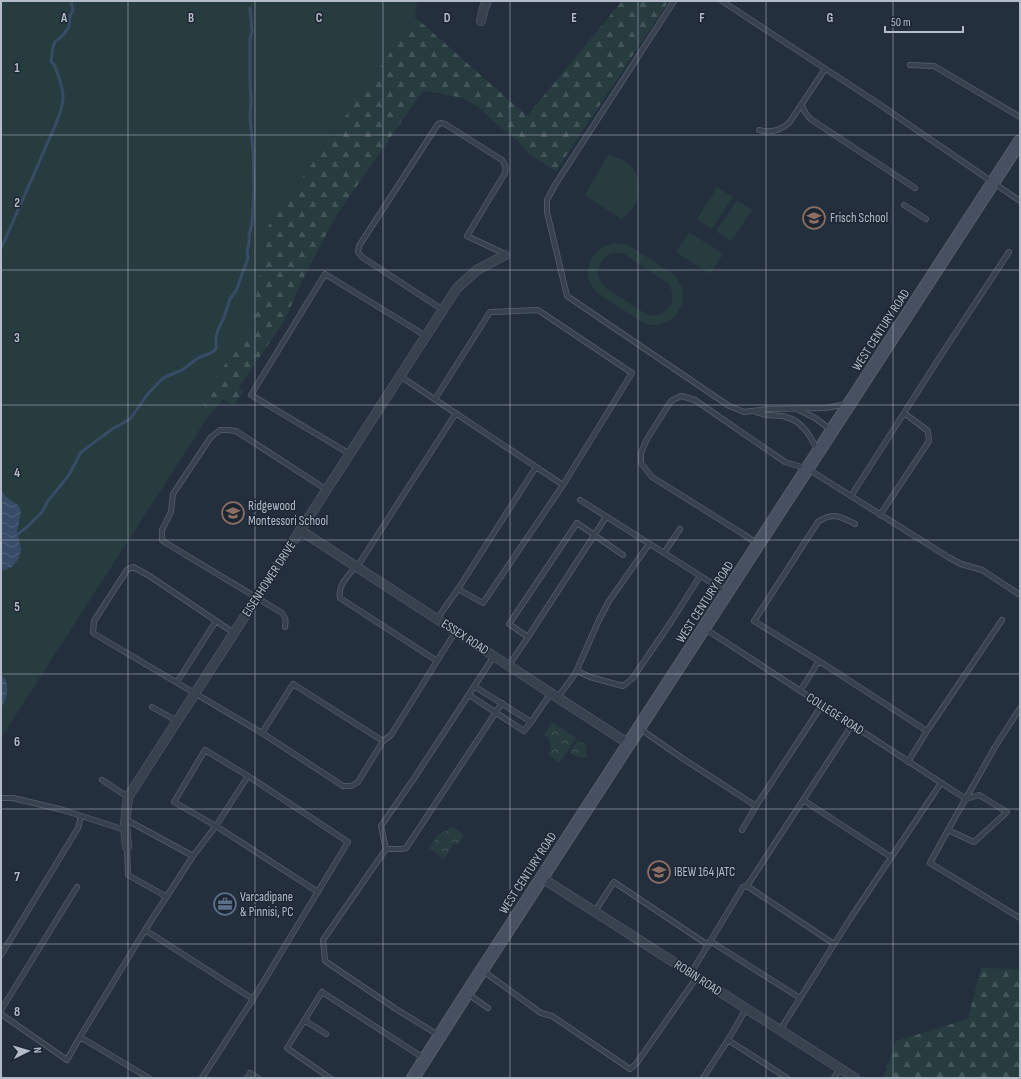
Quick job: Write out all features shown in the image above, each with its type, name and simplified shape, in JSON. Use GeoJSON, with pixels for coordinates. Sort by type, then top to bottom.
{"type":"FeatureCollection","features":[{"type":"Feature","properties":{"kind":"main road","name":"WEST CENTURY ROAD"},"geometry":{"type":"LineString","coordinates":[[413,1078],[1020,141]]}},
{"type":"Feature","properties":{"kind":"street"},"geometry":{"type":"LineString","coordinates":[[481,21],[486,1]]}},
{"type":"Feature","properties":{"kind":"street","name":"EISENHOWER DRIVE"},"geometry":{"type":"LineString","coordinates":[[127,847],[125,818],[128,797],[457,288],[477,270],[505,255]]}},
{"type":"Feature","properties":{"kind":"street","name":"ESSEX ROAD"},"geometry":{"type":"LineString","coordinates":[[300,530],[629,744]]}},
{"type":"Feature","properties":{"kind":"street","name":"ROBIN ROAD"},"geometry":{"type":"LineString","coordinates":[[542,878],[855,1078]]}},
{"type":"Feature","properties":{"kind":"lane"},"geometry":{"type":"LineString","coordinates":[[674,1],[550,192],[547,200],[547,212],[567,296],[729,406],[744,412],[768,409],[826,408],[850,403]]}},
{"type":"Feature","properties":{"kind":"lane"},"geometry":{"type":"LineString","coordinates":[[722,1],[876,102],[993,184],[1020,201]]}},
{"type":"Feature","properties":{"kind":"lane"},"geometry":{"type":"LineString","coordinates":[[910,65],[934,66],[1020,117]]}},
{"type":"Feature","properties":{"kind":"lane"},"geometry":{"type":"LineString","coordinates":[[759,130],[771,131],[785,127],[794,118],[825,69]]}},
{"type":"Feature","properties":{"kind":"lane"},"geometry":{"type":"LineString","coordinates":[[802,105],[803,110],[812,120],[915,188]]}},
{"type":"Feature","properties":{"kind":"lane"},"geometry":{"type":"LineString","coordinates":[[443,310],[362,257],[358,252],[359,246],[438,124],[445,124],[502,160],[505,164],[505,173],[467,236],[505,255]]}},
{"type":"Feature","properties":{"kind":"lane"},"geometry":{"type":"LineString","coordinates":[[904,205],[926,219]]}},
{"type":"Feature","properties":{"kind":"lane"},"geometry":{"type":"LineString","coordinates":[[851,496],[1009,252]]}},
{"type":"Feature","properties":{"kind":"lane"},"geometry":{"type":"LineString","coordinates":[[350,454],[251,395],[325,274],[426,336]]}},
{"type":"Feature","properties":{"kind":"lane"},"geometry":{"type":"LineString","coordinates":[[435,399],[490,312],[538,310],[632,373],[563,485],[483,603],[458,589]]}},
{"type":"Feature","properties":{"kind":"lane"},"geometry":{"type":"LineString","coordinates":[[400,376],[563,485]]}},
{"type":"Feature","properties":{"kind":"lane"},"geometry":{"type":"LineString","coordinates":[[759,544],[652,477],[641,463],[641,453],[647,439],[671,400],[681,396],[695,400],[785,462],[808,469],[948,557],[961,564],[982,570],[1020,595]]}},
{"type":"Feature","properties":{"kind":"lane"},"geometry":{"type":"LineString","coordinates":[[795,408],[815,418],[833,431]]}},
{"type":"Feature","properties":{"kind":"lane"},"geometry":{"type":"LineString","coordinates":[[752,411],[766,415],[786,416],[798,421],[806,429],[814,441],[818,452]]}},
{"type":"Feature","properties":{"kind":"lane"},"geometry":{"type":"LineString","coordinates":[[437,661],[340,598],[340,590],[341,586],[357,567],[456,413]]}},
{"type":"Feature","properties":{"kind":"lane"},"geometry":{"type":"LineString","coordinates":[[880,515],[929,441],[928,431],[904,413]]}},
{"type":"Feature","properties":{"kind":"lane"},"geometry":{"type":"LineString","coordinates":[[285,627],[285,616],[162,540],[162,530],[171,512],[173,494],[211,437],[220,430],[236,431],[327,490]]}},
{"type":"Feature","properties":{"kind":"lane"},"geometry":{"type":"LineString","coordinates":[[437,619],[458,589],[536,467]]}},
{"type":"Feature","properties":{"kind":"lane"},"geometry":{"type":"LineString","coordinates":[[580,500],[727,593]]}},
{"type":"Feature","properties":{"kind":"lane"},"geometry":{"type":"LineString","coordinates":[[854,524],[840,516],[824,518],[818,522],[754,621],[927,731]]}},
{"type":"Feature","properties":{"kind":"lane"},"geometry":{"type":"LineString","coordinates":[[509,665],[606,517]]}},
{"type":"Feature","properties":{"kind":"lane"},"geometry":{"type":"LineString","coordinates":[[528,637],[509,624],[577,523],[624,555]]}},
{"type":"Feature","properties":{"kind":"lane"},"geometry":{"type":"LineString","coordinates":[[664,553],[680,529]]}},
{"type":"Feature","properties":{"kind":"lane"},"geometry":{"type":"LineString","coordinates":[[469,695],[524,731],[554,695],[577,671],[599,620],[610,601],[649,544]]}},
{"type":"Feature","properties":{"kind":"lane"},"geometry":{"type":"LineString","coordinates":[[234,633],[133,566],[127,570],[94,621],[93,633],[262,733],[340,784],[347,787],[358,782],[383,741],[391,735],[456,631]]}},
{"type":"Feature","properties":{"kind":"lane"},"geometry":{"type":"LineString","coordinates":[[577,671],[590,677],[623,686],[632,679],[700,576]]}},
{"type":"Feature","properties":{"kind":"lane"},"geometry":{"type":"LineString","coordinates":[[908,762],[927,731],[1002,620]]}},
{"type":"Feature","properties":{"kind":"lane"},"geometry":{"type":"LineString","coordinates":[[177,682],[216,621]]}},
{"type":"Feature","properties":{"kind":"lane","name":"COLLEGE ROAD"},"geometry":{"type":"LineString","coordinates":[[704,628],[966,799]]}},
{"type":"Feature","properties":{"kind":"lane"},"geometry":{"type":"LineString","coordinates":[[440,1036],[396,1009],[325,961],[323,940],[386,850],[381,826],[494,656]]}},
{"type":"Feature","properties":{"kind":"lane"},"geometry":{"type":"LineString","coordinates":[[800,691],[819,661]]}},
{"type":"Feature","properties":{"kind":"lane"},"geometry":{"type":"LineString","coordinates":[[262,733],[293,684],[383,741]]}},
{"type":"Feature","properties":{"kind":"lane"},"geometry":{"type":"LineString","coordinates":[[474,686],[531,722]]}},
{"type":"Feature","properties":{"kind":"lane"},"geometry":{"type":"LineString","coordinates":[[386,850],[406,848],[502,703]]}},
{"type":"Feature","properties":{"kind":"lane"},"geometry":{"type":"LineString","coordinates":[[742,830],[822,705]]}},
{"type":"Feature","properties":{"kind":"lane"},"geometry":{"type":"LineString","coordinates":[[152,707],[177,721]]}},
{"type":"Feature","properties":{"kind":"lane"},"geometry":{"type":"LineString","coordinates":[[1020,708],[995,747],[930,862],[1020,918]]}},
{"type":"Feature","properties":{"kind":"lane"},"geometry":{"type":"LineString","coordinates":[[482,970],[541,1013],[552,1016],[630,1069],[636,1064],[694,975],[709,943],[743,888],[747,886],[852,725]]}},
{"type":"Feature","properties":{"kind":"lane"},"geometry":{"type":"LineString","coordinates":[[639,728],[756,806]]}},
{"type":"Feature","properties":{"kind":"lane"},"geometry":{"type":"LineString","coordinates":[[202,1078],[253,999],[318,892],[348,842],[248,776],[205,750],[174,802],[216,826],[318,892]]}},
{"type":"Feature","properties":{"kind":"lane"},"geometry":{"type":"LineString","coordinates":[[1,1014],[67,1060],[145,930],[193,856],[216,826],[248,776]]}},
{"type":"Feature","properties":{"kind":"lane"},"geometry":{"type":"LineString","coordinates":[[102,780],[128,797]]}},
{"type":"Feature","properties":{"kind":"lane"},"geometry":{"type":"LineString","coordinates":[[780,1030],[834,944],[941,783]]}},
{"type":"Feature","properties":{"kind":"lane"},"geometry":{"type":"LineString","coordinates":[[948,830],[974,842],[1007,812],[979,794],[966,799]]}},
{"type":"Feature","properties":{"kind":"lane"},"geometry":{"type":"LineString","coordinates":[[1,798],[13,798],[63,810],[125,830]]}},
{"type":"Feature","properties":{"kind":"lane"},"geometry":{"type":"LineString","coordinates":[[803,800],[891,857]]}},
{"type":"Feature","properties":{"kind":"lane"},"geometry":{"type":"LineString","coordinates":[[1,955],[78,828],[81,816]]}},
{"type":"Feature","properties":{"kind":"lane"},"geometry":{"type":"LineString","coordinates":[[125,818],[193,856]]}},
{"type":"Feature","properties":{"kind":"lane"},"geometry":{"type":"LineString","coordinates":[[127,847],[128,875],[167,897]]}},
{"type":"Feature","properties":{"kind":"lane"},"geometry":{"type":"LineString","coordinates":[[595,912],[614,882],[709,943],[800,998]]}},
{"type":"Feature","properties":{"kind":"lane"},"geometry":{"type":"LineString","coordinates":[[747,886],[834,944]]}},
{"type":"Feature","properties":{"kind":"lane"},"geometry":{"type":"LineString","coordinates":[[1,1010],[77,887]]}},
{"type":"Feature","properties":{"kind":"lane"},"geometry":{"type":"LineString","coordinates":[[145,930],[253,999]]}},
{"type":"Feature","properties":{"kind":"lane"},"geometry":{"type":"LineString","coordinates":[[330,1078],[287,1048],[322,992],[425,1060]]}},
{"type":"Feature","properties":{"kind":"lane"},"geometry":{"type":"LineString","coordinates":[[467,993],[488,1008]]}},
{"type":"Feature","properties":{"kind":"lane"},"geometry":{"type":"LineString","coordinates":[[703,1078],[746,1009]]}},
{"type":"Feature","properties":{"kind":"lane"},"geometry":{"type":"LineString","coordinates":[[304,1020],[326,1034]]}},
{"type":"Feature","properties":{"kind":"lane"},"geometry":{"type":"LineString","coordinates":[[80,1037],[149,1078]]}},
{"type":"Feature","properties":{"kind":"lane"},"geometry":{"type":"LineString","coordinates":[[728,1040],[787,1078]]}},
{"type":"Feature","properties":{"kind":"lane"},"geometry":{"type":"LineString","coordinates":[[834,1078],[840,1068]]}},
{"type":"Feature","properties":{"kind":"lane"},"geometry":{"type":"LineString","coordinates":[[247,1078],[250,1073],[258,1078]]}},
{"type":"Feature","properties":{"kind":"green space"},"geometry":{"type":"Polygon","coordinates":[[[1,1],[417,1],[415,17],[268,226],[251,327],[202,397],[208,417],[1,738],[1,1]]]}},
{"type":"Feature","properties":{"kind":"green space"},"geometry":{"type":"Polygon","coordinates":[[[622,1],[669,1],[556,171],[529,154],[517,140],[495,123],[481,109],[463,98],[427,91],[422,92],[336,216],[301,283],[285,320],[239,387],[243,391],[234,406],[223,399],[208,417],[202,397],[251,327],[268,226],[415,17],[527,116],[622,1]]]}},
{"type":"Feature","properties":{"kind":"green space"},"geometry":{"type":"Polygon","coordinates":[[[608,155],[622,160],[630,165],[633,168],[639,184],[639,196],[637,201],[631,210],[621,219],[585,195],[608,155]]]}},
{"type":"Feature","properties":{"kind":"green space"},"geometry":{"type":"Polygon","coordinates":[[[717,187],[733,197],[712,229],[697,219],[717,187]]]}},
{"type":"Feature","properties":{"kind":"green space"},"geometry":{"type":"Polygon","coordinates":[[[737,200],[752,210],[731,241],[716,231],[737,200]]]}},
{"type":"Feature","properties":{"kind":"green space"},"geometry":{"type":"Polygon","coordinates":[[[689,232],[723,254],[710,274],[676,252],[689,232]]]}},
{"type":"Feature","properties":{"kind":"green space"},"geometry":{"type":"Polygon","coordinates":[[[616,243],[630,246],[673,274],[680,283],[683,292],[679,310],[674,317],[666,323],[656,325],[645,324],[597,293],[588,278],[588,269],[591,259],[596,253],[601,248],[616,243]],[[611,253],[601,263],[598,274],[603,284],[607,289],[647,314],[656,315],[666,311],[672,300],[672,292],[669,284],[621,253],[611,253]]]}},
{"type":"Feature","properties":{"kind":"green space"},"geometry":{"type":"Polygon","coordinates":[[[552,722],[576,738],[559,763],[548,755],[550,750],[550,742],[544,735],[552,722]]]}},
{"type":"Feature","properties":{"kind":"green space"},"geometry":{"type":"Polygon","coordinates":[[[578,740],[586,745],[587,757],[581,758],[570,753],[578,740]]]}},
{"type":"Feature","properties":{"kind":"green space"},"geometry":{"type":"Polygon","coordinates":[[[453,827],[464,835],[459,843],[453,845],[444,859],[429,848],[438,835],[453,827]]]}},
{"type":"Feature","properties":{"kind":"green space"},"geometry":{"type":"Polygon","coordinates":[[[981,968],[1020,969],[1020,1078],[883,1078],[896,1041],[968,1019],[981,968]]]}},
{"type":"Feature","properties":{"kind":"water"},"geometry":{"type":"Polygon","coordinates":[[[1,490],[5,496],[19,506],[21,511],[17,531],[21,549],[19,558],[12,567],[1,571],[1,490]]]}},
{"type":"Feature","properties":{"kind":"water"},"geometry":{"type":"Polygon","coordinates":[[[1,674],[6,682],[7,691],[1,708],[1,674]]]}},
{"type":"Feature","properties":{"kind":"waterway"},"geometry":{"type":"LineString","coordinates":[[1,249],[55,125],[62,105],[63,90],[54,64],[51,62],[55,42],[69,27],[70,16],[73,10],[71,1]]}},
{"type":"Feature","properties":{"kind":"waterway"},"geometry":{"type":"LineString","coordinates":[[18,534],[42,512],[48,501],[69,475],[81,452],[111,430],[130,419],[147,395],[165,377],[182,370],[198,358],[213,352],[216,348],[216,337],[219,327],[230,299],[236,291],[248,258],[247,251],[252,224],[254,187],[250,117],[250,38],[252,32],[250,8]]}},
{"type":"Feature","properties":{"kind":"place","name":"Frisch School"},"geometry":{"type":"Point","coordinates":[814,218]}},
{"type":"Feature","properties":{"kind":"place","name":"Ridgewood Montessori School"},"geometry":{"type":"Point","coordinates":[233,513]}},
{"type":"Feature","properties":{"kind":"place","name":"IBEW 164 JATC"},"geometry":{"type":"Point","coordinates":[659,872]}},
{"type":"Feature","properties":{"kind":"place","name":"Varcadipane & Pinnisi, PC"},"geometry":{"type":"Point","coordinates":[225,904]}}]}
